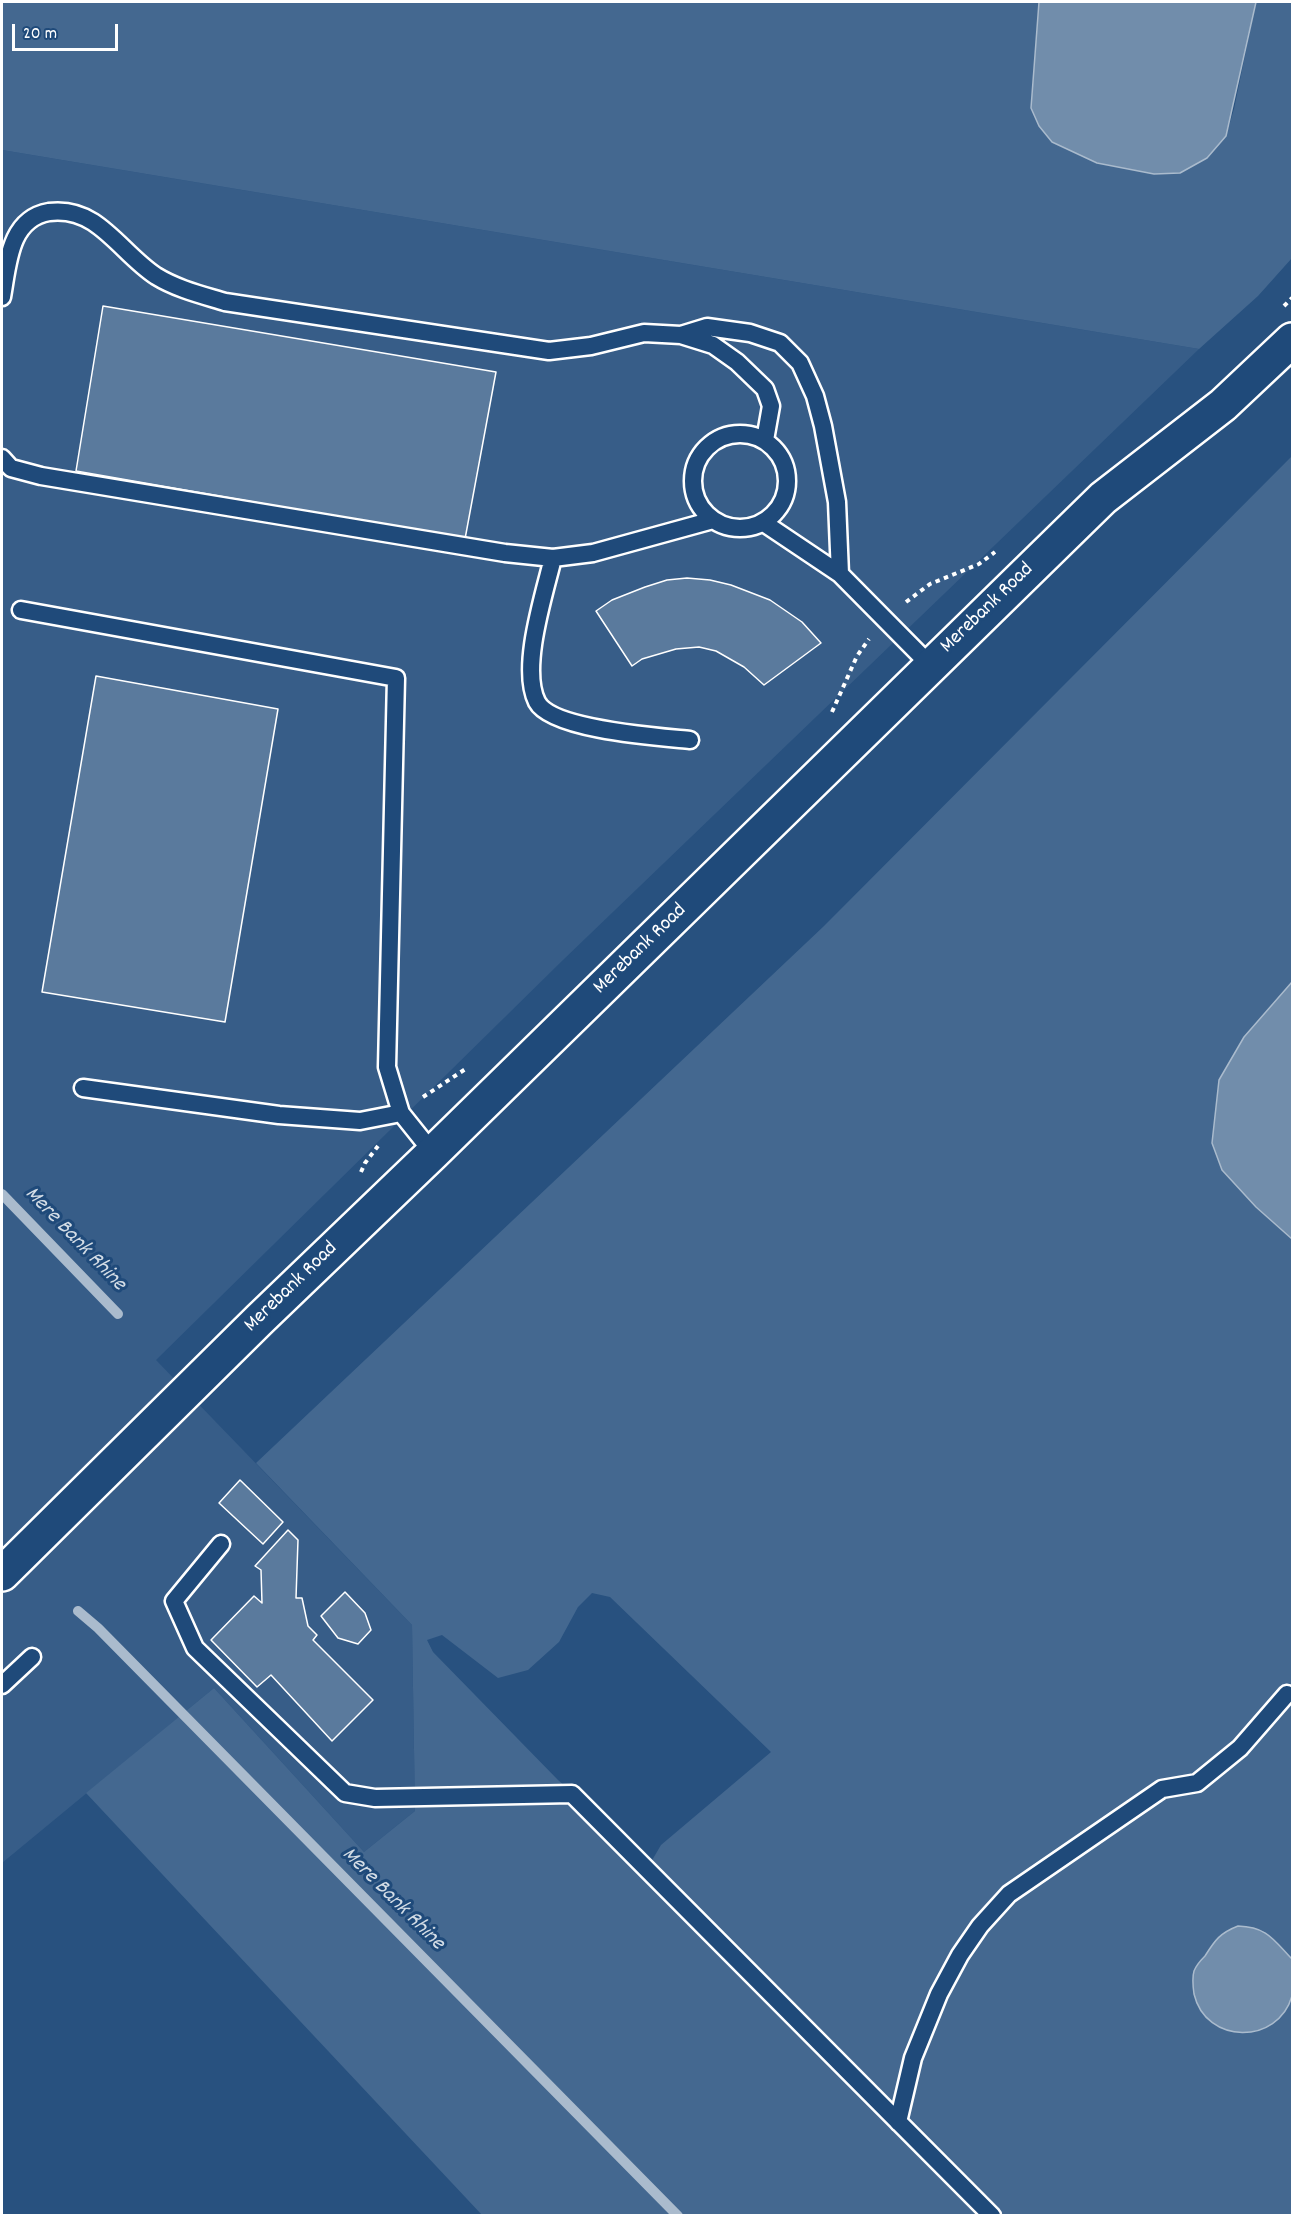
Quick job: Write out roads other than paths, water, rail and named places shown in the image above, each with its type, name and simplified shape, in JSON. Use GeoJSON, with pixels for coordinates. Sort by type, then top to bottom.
{"type":"FeatureCollection","features":[{"type":"Feature","properties":{"kind":"street","name":"Merebank Road"},"geometry":{"type":"LineString","coordinates":[[2,1574],[260,1319],[1103,498],[1223,405],[1293,340]]}},
{"type":"Feature","properties":{"kind":"lane"},"geometry":{"type":"LineString","coordinates":[[2,297],[9,255],[17,231],[27,220],[45,213],[61,211],[76,213],[93,222],[156,276],[184,289],[225,302],[549,351],[591,346],[644,333],[681,335],[713,345],[737,362],[765,389],[771,406],[765,440]]}},
{"type":"Feature","properties":{"kind":"lane"},"geometry":{"type":"LineString","coordinates":[[681,335],[707,327],[750,333],[780,343],[800,363],[815,396],[823,426],[837,502],[840,574]]}},
{"type":"Feature","properties":{"kind":"lane"},"geometry":{"type":"LineString","coordinates":[[733,434],[750,434],[765,440],[777,451],[785,466],[788,482],[785,498],[776,512],[764,523],[750,528],[720,525],[713,520],[698,505],[693,491],[692,477],[695,462],[705,448],[718,438],[733,434]]}},
{"type":"Feature","properties":{"kind":"lane"},"geometry":{"type":"LineString","coordinates":[[2,458],[11,468],[41,476],[481,549],[553,558],[593,553],[713,520]]}},
{"type":"Feature","properties":{"kind":"lane"},"geometry":{"type":"LineString","coordinates":[[764,523],[840,574],[930,665]]}},
{"type":"Feature","properties":{"kind":"lane"},"geometry":{"type":"LineString","coordinates":[[553,558],[532,649],[531,683],[538,704],[556,716],[591,728],[690,740]]}},
{"type":"Feature","properties":{"kind":"lane"},"geometry":{"type":"LineString","coordinates":[[21,610],[396,678],[387,1066],[401,1113],[433,1153]]}},
{"type":"Feature","properties":{"kind":"lane"},"geometry":{"type":"LineString","coordinates":[[83,1088],[279,1115],[360,1121],[401,1113]]}},
{"type":"Feature","properties":{"kind":"lane"},"geometry":{"type":"LineString","coordinates":[[220,1544],[174,1601],[195,1648],[345,1792],[375,1798],[572,1794],[992,2216]]}},
{"type":"Feature","properties":{"kind":"lane"},"geometry":{"type":"LineString","coordinates":[[2,1685],[32,1657]]}},
{"type":"Feature","properties":{"kind":"lane"},"geometry":{"type":"LineString","coordinates":[[898,2122],[914,2058],[939,1994],[960,1955],[980,1926],[1009,1894],[1162,1789],[1197,1783],[1240,1748],[1287,1695]]}},
{"type":"Feature","properties":{"kind":"waterway","name":"Mere Bank Rhine"},"geometry":{"type":"LineString","coordinates":[[2,1194],[118,1314]]}},
{"type":"Feature","properties":{"kind":"waterway","name":"Mere Bank Rhine"},"geometry":{"type":"LineString","coordinates":[[78,1611],[98,1628],[678,2216]]}}]}
